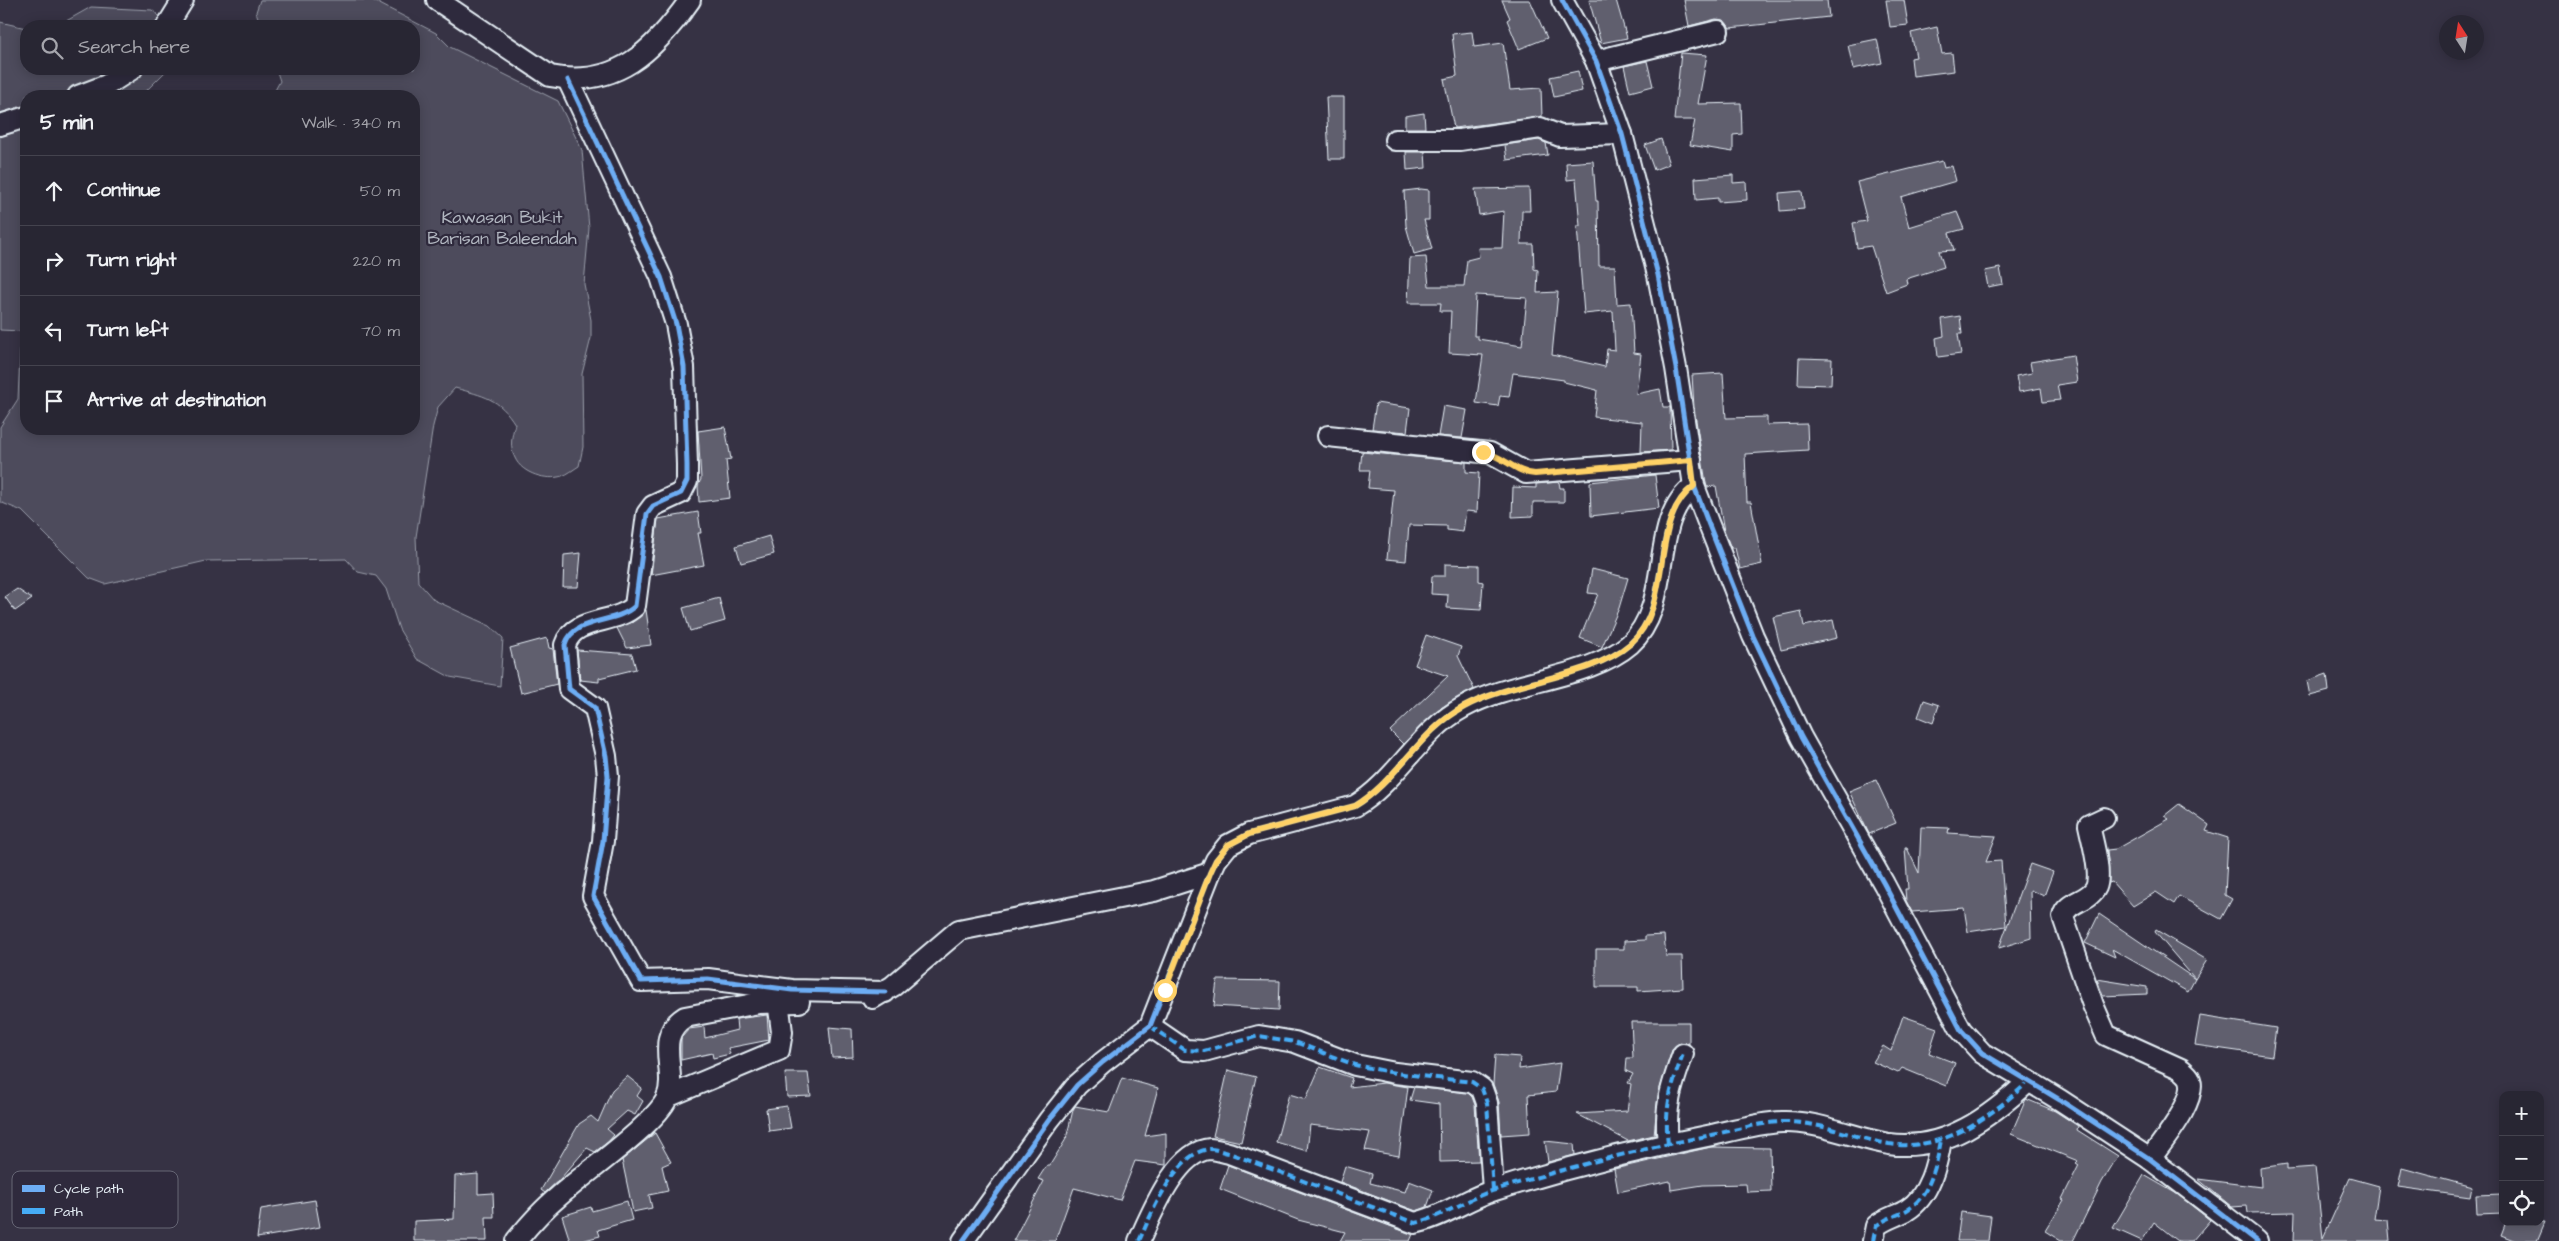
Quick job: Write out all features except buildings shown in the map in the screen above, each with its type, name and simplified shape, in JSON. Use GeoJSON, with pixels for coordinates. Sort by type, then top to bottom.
{"type":"FeatureCollection","features":[{"type":"Feature","properties":{"kind":"street"},"geometry":{"type":"LineString","coordinates":[[171,20],[183,0]]}},
{"type":"Feature","properties":{"kind":"street"},"geometry":{"type":"LineString","coordinates":[[437,0],[550,76],[568,80],[594,78],[611,74],[632,63],[655,41],[690,0]]}},
{"type":"Feature","properties":{"kind":"street"},"geometry":{"type":"LineString","coordinates":[[1562,0],[1596,61],[1622,134],[1658,275],[1694,486],[1753,636],[1801,737],[1884,884],[1960,1030],[1982,1053],[2150,1159],[2257,1241]]}},
{"type":"Feature","properties":{"kind":"street"},"geometry":{"type":"LineString","coordinates":[[1596,61],[1718,31]]}},
{"type":"Feature","properties":{"kind":"street"},"geometry":{"type":"LineString","coordinates":[[94,90],[107,85],[123,75]]}},
{"type":"Feature","properties":{"kind":"street"},"geometry":{"type":"LineString","coordinates":[[568,80],[661,277],[676,324],[684,367],[687,481],[682,493],[653,506],[647,514],[634,606],[627,611],[578,629],[567,639],[565,645],[569,690],[596,708],[608,766],[602,841],[594,900],[641,980],[708,979],[792,990],[884,992]]}},
{"type":"Feature","properties":{"kind":"street"},"geometry":{"type":"LineString","coordinates":[[0,125],[20,119]]}},
{"type":"Feature","properties":{"kind":"street"},"geometry":{"type":"LineString","coordinates":[[1395,140],[1487,138],[1540,128],[1546,128],[1560,136],[1622,134]]}},
{"type":"Feature","properties":{"kind":"street"},"geometry":{"type":"LineString","coordinates":[[1328,436],[1490,453],[1526,473],[1535,474],[1691,460]]}},
{"type":"Feature","properties":{"kind":"street"},"geometry":{"type":"LineString","coordinates":[[963,1241],[1049,1120],[1077,1085],[1103,1062],[1150,1026],[1210,873],[1216,860],[1228,845],[1249,834],[1355,806],[1370,798],[1413,749],[1463,707],[1495,692],[1605,660],[1631,643],[1646,620],[1655,598],[1669,523],[1675,508],[1681,496],[1694,486]]}},
{"type":"Feature","properties":{"kind":"street"},"geometry":{"type":"LineString","coordinates":[[2104,818],[2089,825],[2098,875],[2096,886],[2090,895],[2069,906],[2064,911],[2063,917],[2092,1004],[2106,1035],[2181,1069],[2189,1077],[2190,1091],[2184,1110],[2150,1159]]}},
{"type":"Feature","properties":{"kind":"street"},"geometry":{"type":"LineString","coordinates":[[516,1241],[537,1216],[557,1198],[655,1116],[667,1097],[670,1074],[668,1039],[671,1029],[679,1021],[694,1016],[778,1001],[832,1003],[864,1000],[884,992],[959,930],[1154,891],[1210,873]]}},
{"type":"Feature","properties":{"kind":"street"},"geometry":{"type":"LineString","coordinates":[[667,1097],[779,1050],[782,1032],[778,1001]]}},
{"type":"Feature","properties":{"kind":"street"},"geometry":{"type":"LineString","coordinates":[[1150,1026],[1185,1050],[1204,1050],[1259,1036],[1295,1042],[1363,1066],[1395,1073],[1472,1082],[1482,1088],[1487,1103],[1493,1190]]}},
{"type":"Feature","properties":{"kind":"street"},"geometry":{"type":"LineString","coordinates":[[1668,1144],[1665,1117],[1683,1054]]}},
{"type":"Feature","properties":{"kind":"street"},"geometry":{"type":"LineString","coordinates":[[1138,1241],[1175,1173],[1187,1159],[1210,1149],[1229,1153],[1415,1223],[1493,1190],[1668,1144],[1782,1122],[1833,1128],[1889,1144],[1914,1144],[1941,1140],[1981,1122],[2029,1081]]}},
{"type":"Feature","properties":{"kind":"street"},"geometry":{"type":"LineString","coordinates":[[1873,1241],[1876,1226],[1915,1204],[1936,1164],[1941,1140]]}},
{"type":"Feature","properties":{"kind":"green space","name":"Kawasan Bukit Barisan Baleendah"},"geometry":{"type":"Polygon","coordinates":[[[260,0],[372,0],[411,20],[259,20],[256,12],[260,0]]]}},
{"type":"Feature","properties":{"kind":"green space"},"geometry":{"type":"Polygon","coordinates":[[[91,7],[152,10],[164,20],[68,20],[91,7]]]}},
{"type":"Feature","properties":{"kind":"green space","name":"Kawasan Bukit Barisan Baleendah"},"geometry":{"type":"Polygon","coordinates":[[[0,22],[20,27],[20,75],[162,75],[147,90],[20,90],[20,331],[0,330],[0,22]]]}},
{"type":"Feature","properties":{"kind":"green space","name":"Kawasan Bukit Barisan Baleendah"},"geometry":{"type":"Polygon","coordinates":[[[420,25],[436,33],[450,47],[558,101],[582,150],[589,228],[584,284],[591,320],[591,338],[582,374],[583,447],[579,466],[564,475],[549,478],[529,472],[518,464],[513,454],[512,441],[515,424],[509,415],[490,399],[455,388],[438,407],[433,426],[416,537],[418,582],[434,600],[490,626],[503,638],[500,686],[450,677],[417,659],[399,629],[386,589],[376,576],[358,572],[346,559],[206,561],[105,584],[89,578],[22,511],[0,502],[0,427],[18,399],[20,354],[20,435],[420,435],[420,90],[275,90],[280,81],[278,75],[420,75],[420,25]]]}},
{"type":"Feature","properties":{"kind":"marked path"},"geometry":{"type":"LineString","coordinates":[[1150,1026],[1185,1050],[1204,1051],[1259,1036],[1295,1042],[1355,1065],[1395,1073],[1472,1082],[1482,1089],[1487,1103],[1493,1190]]}},
{"type":"Feature","properties":{"kind":"marked path"},"geometry":{"type":"LineString","coordinates":[[1668,1144],[1668,1108],[1675,1077],[1683,1054]]}},
{"type":"Feature","properties":{"kind":"marked path"},"geometry":{"type":"LineString","coordinates":[[1139,1241],[1166,1186],[1176,1172],[1198,1152],[1210,1149],[1229,1153],[1415,1223],[1436,1216],[1485,1193],[1548,1174],[1630,1153],[1764,1124],[1782,1122],[1810,1124],[1889,1144],[1910,1145],[1929,1142],[1948,1137],[1966,1129],[1999,1107],[2029,1081]]}},
{"type":"Feature","properties":{"kind":"marked path"},"geometry":{"type":"LineString","coordinates":[[1873,1241],[1876,1226],[1907,1210],[1915,1204],[1927,1188],[1935,1169],[1941,1140]]}},
{"type":"Feature","properties":{"kind":"cycle path"},"geometry":{"type":"LineString","coordinates":[[1562,0],[1596,61],[1622,134],[1658,275],[1676,368],[1694,486],[1709,525],[1753,636],[1801,737],[1884,884],[1961,1030],[1982,1053],[2060,1100],[2150,1159],[2257,1241]]}},
{"type":"Feature","properties":{"kind":"cycle path"},"geometry":{"type":"LineString","coordinates":[[568,80],[661,277],[676,324],[684,367],[687,481],[681,493],[653,506],[647,514],[635,606],[617,616],[577,629],[565,645],[569,689],[595,708],[606,756],[608,776],[603,841],[593,896],[641,981],[708,979],[792,990],[885,992]]}},
{"type":"Feature","properties":{"kind":"cycle path"},"geometry":{"type":"LineString","coordinates":[[963,1241],[1049,1120],[1077,1085],[1103,1062],[1150,1026],[1210,873],[1216,860],[1228,845],[1249,834],[1355,806],[1383,784],[1434,729],[1464,707],[1505,691],[1573,672],[1614,655],[1630,644],[1644,627],[1652,607],[1670,520],[1680,501],[1694,486]]}},
{"type":"Feature","properties":{"kind":"route"},"geometry":{"type":"LineString","coordinates":[[1165,990],[1210,873],[1216,860],[1228,845],[1249,834],[1323,816],[1355,806],[1370,798],[1413,749],[1439,724],[1463,707],[1495,692],[1605,660],[1631,643],[1646,620],[1655,598],[1669,523],[1681,496],[1694,486],[1691,460],[1535,474],[1526,473],[1498,456],[1483,452]]}}]}
